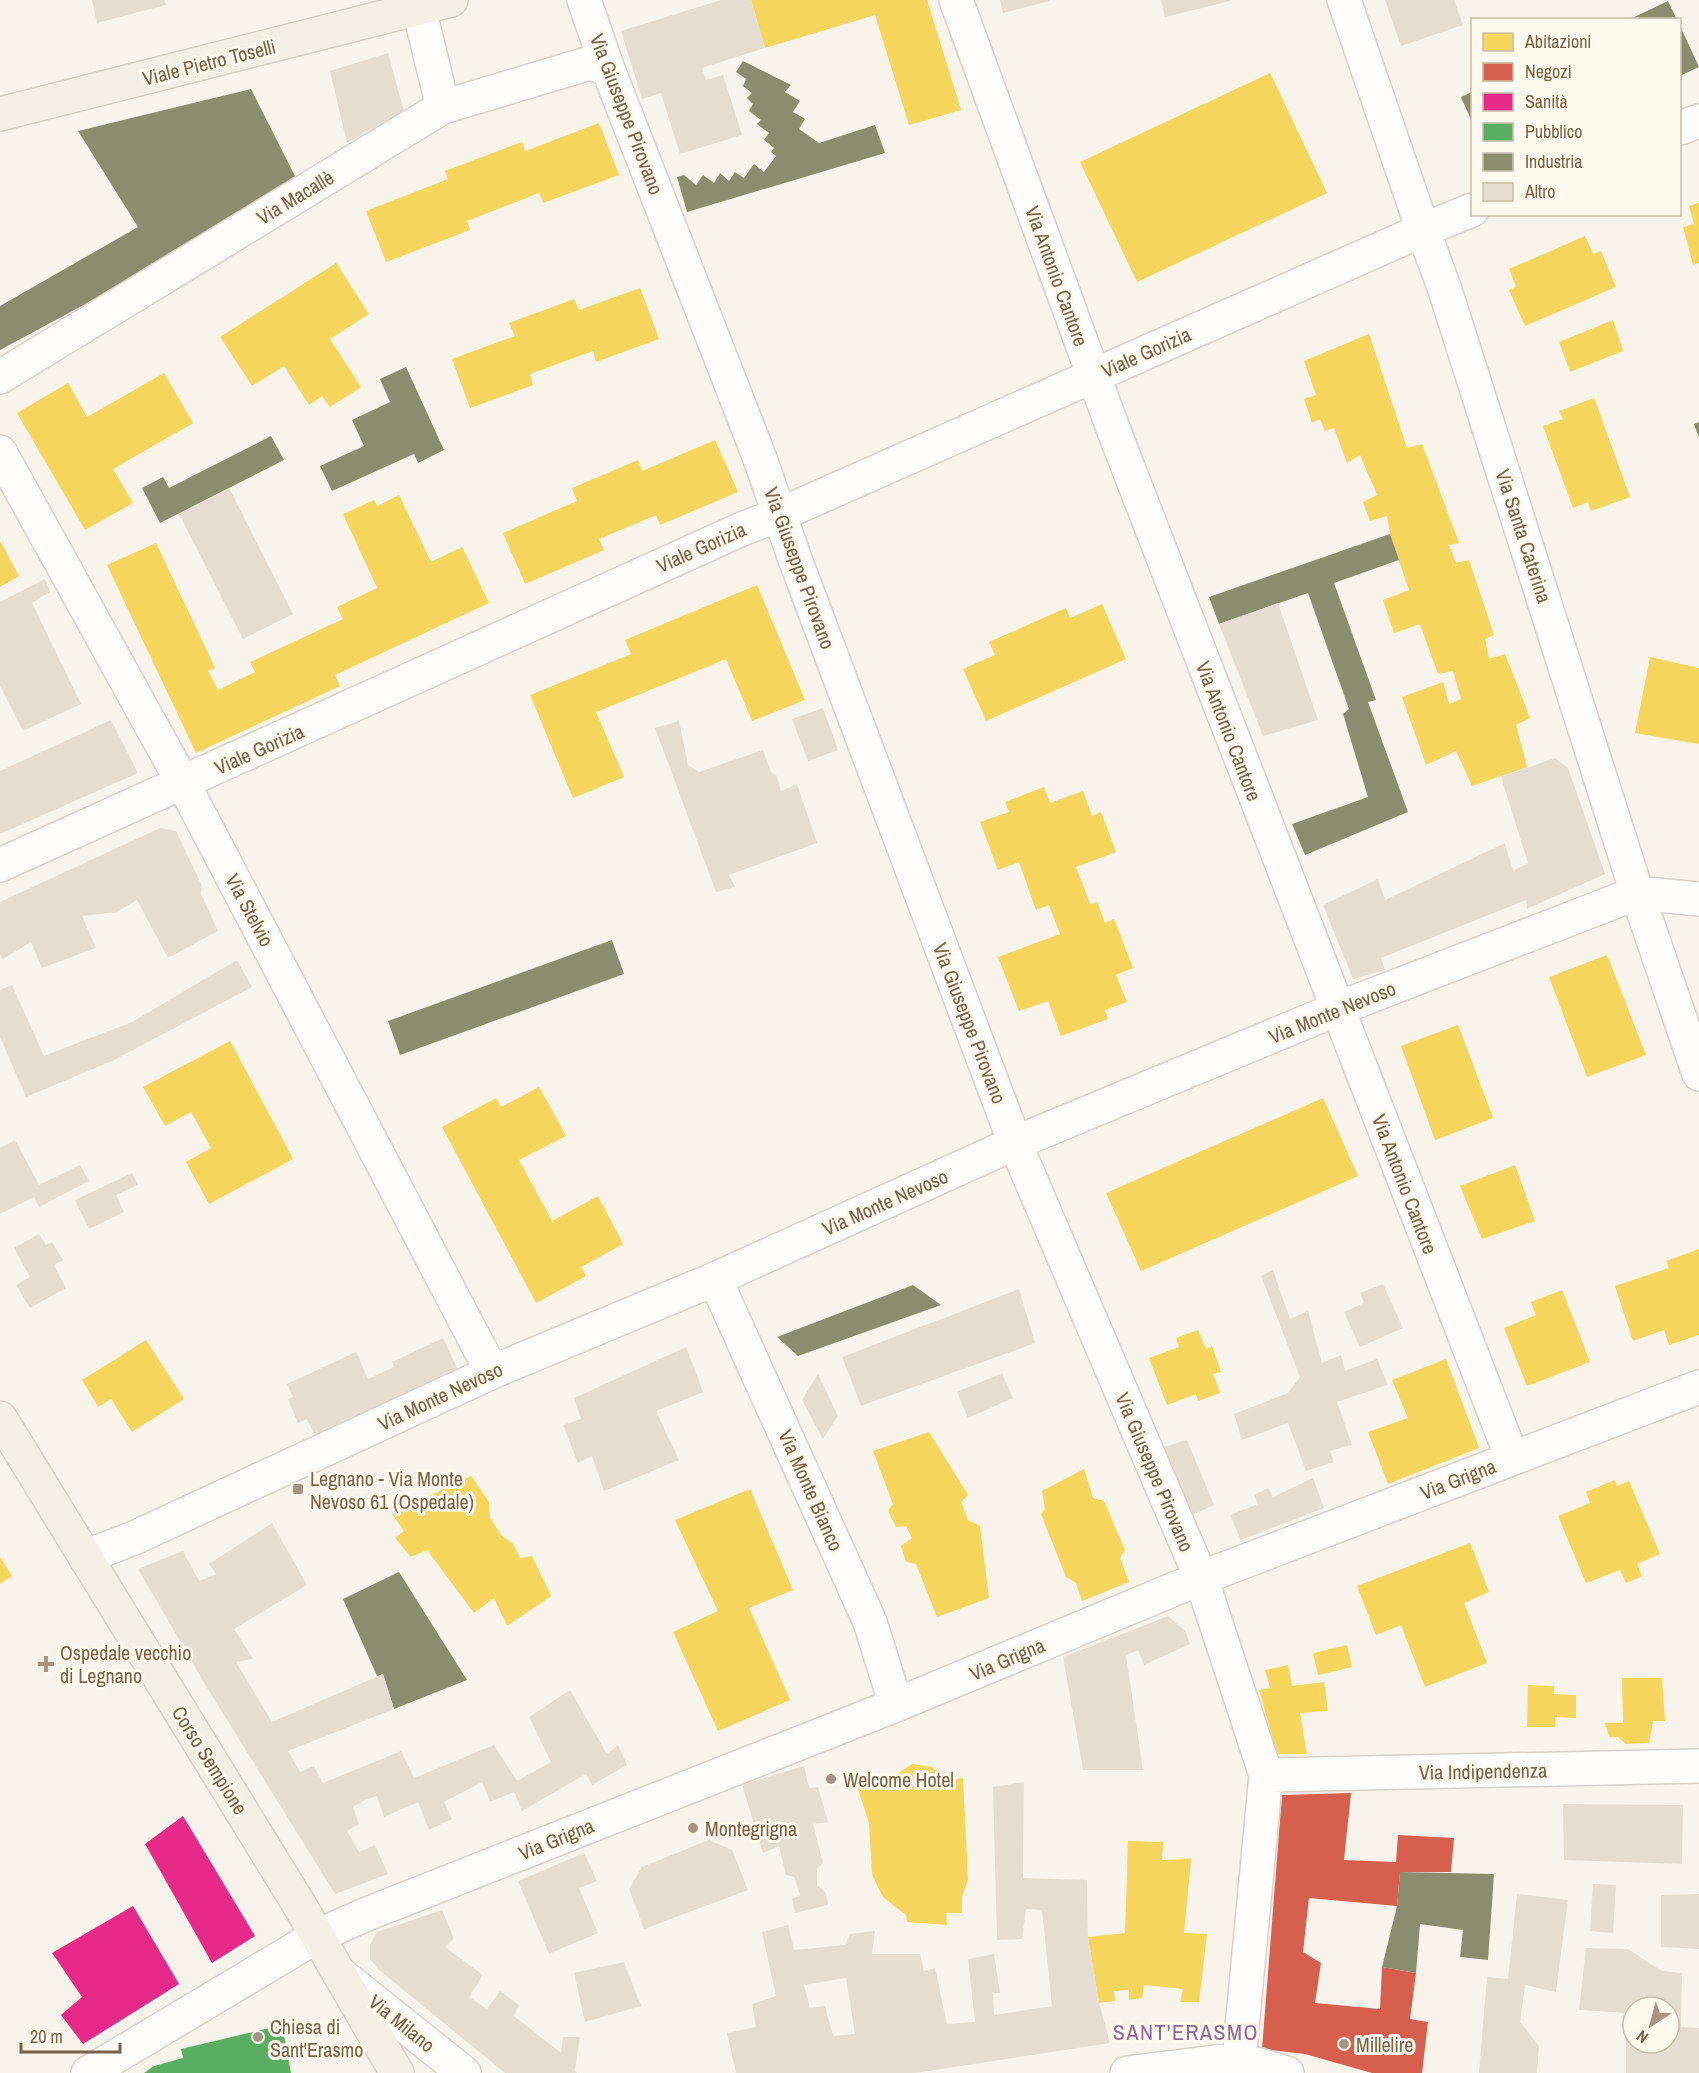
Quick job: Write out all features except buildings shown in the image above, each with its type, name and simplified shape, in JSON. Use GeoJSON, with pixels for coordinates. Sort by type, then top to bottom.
{"type":"FeatureCollection","features":[{"type":"Feature","properties":{"kind":"main road","name":"Viale Pietro Toselli"},"geometry":{"type":"LineString","coordinates":[[0,114],[451,0]]}},
{"type":"Feature","properties":{"kind":"main road","name":"Corso Sempione"},"geometry":{"type":"LineString","coordinates":[[0,1418],[339,1972],[397,2073]]}},
{"type":"Feature","properties":{"kind":"street","name":"Via Giuseppe Pirovano"},"geometry":{"type":"LineString","coordinates":[[584,0],[608,69],[781,514],[795,559],[1015,1143],[1200,1578],[1266,1776],[1239,2059]]}},
{"type":"Feature","properties":{"kind":"street","name":"Via Antonio Cantore"},"geometry":{"type":"LineString","coordinates":[[956,0],[1093,375],[1512,1458]]}},
{"type":"Feature","properties":{"kind":"street","name":"Via Santa Caterina"},"geometry":{"type":"LineString","coordinates":[[1344,0],[1445,290],[1637,893],[1699,1074]]}},
{"type":"Feature","properties":{"kind":"street"},"geometry":{"type":"LineString","coordinates":[[419,9],[443,107]]}},
{"type":"Feature","properties":{"kind":"street","name":"Via Macallè"},"geometry":{"type":"LineString","coordinates":[[0,377],[443,107],[590,63],[608,69]]}},
{"type":"Feature","properties":{"kind":"street"},"geometry":{"type":"LineString","coordinates":[[1681,128],[1699,121]]}},
{"type":"Feature","properties":{"kind":"street","name":"Viale Gorizia"},"geometry":{"type":"LineString","coordinates":[[0,865],[731,533],[781,514],[1471,211]]}},
{"type":"Feature","properties":{"kind":"street","name":"Via Stelvio"},"geometry":{"type":"LineString","coordinates":[[0,452],[183,783],[492,1372]]}},
{"type":"Feature","properties":{"kind":"street","name":"Via Monte Nevoso"},"geometry":{"type":"LineString","coordinates":[[85,1557],[134,1538],[492,1372],[715,1279],[1015,1143],[1337,1009],[1637,893],[1699,899]]}},
{"type":"Feature","properties":{"kind":"street","name":"Via Monte Bianco"},"geometry":{"type":"LineString","coordinates":[[715,1279],[870,1622],[896,1705]]}},
{"type":"Feature","properties":{"kind":"street","name":"Via Grigna"},"geometry":{"type":"LineString","coordinates":[[88,2073],[317,1936],[367,1914],[896,1705],[1200,1578],[1699,1387]]}},
{"type":"Feature","properties":{"kind":"street","name":"Via Indipendenza"},"geometry":{"type":"LineString","coordinates":[[1266,1776],[1699,1766]]}},
{"type":"Feature","properties":{"kind":"street","name":"Via Milano"},"geometry":{"type":"LineString","coordinates":[[339,1972],[464,2073]]}},
{"type":"Feature","properties":{"kind":"street"},"geometry":{"type":"LineString","coordinates":[[1128,2073],[1239,2059],[1287,2073]]}},
{"type":"Feature","properties":{"kind":"place","name":"Legnano - Via Monte Nevoso 61 (Ospedale)"},"geometry":{"type":"Point","coordinates":[298,1489]}},
{"type":"Feature","properties":{"kind":"place","name":"Ospedale vecchio di Legnano"},"geometry":{"type":"Point","coordinates":[46,1664]}},
{"type":"Feature","properties":{"kind":"place","name":"Welcome Hotel"},"geometry":{"type":"Point","coordinates":[831,1779]}},
{"type":"Feature","properties":{"kind":"place","name":"Montegrigna"},"geometry":{"type":"Point","coordinates":[693,1828]}},
{"type":"Feature","properties":{"kind":"place","name":"Chiesa di Sant'Erasmo"},"geometry":{"type":"Point","coordinates":[258,2037]}},
{"type":"Feature","properties":{"kind":"place","name":"Millelire"},"geometry":{"type":"Point","coordinates":[1344,2044]}},
{"type":"Feature","properties":{"kind":"district","name":"SANT'ERASMO"},"geometry":{"type":"Point","coordinates":[1186,2032]}}]}
